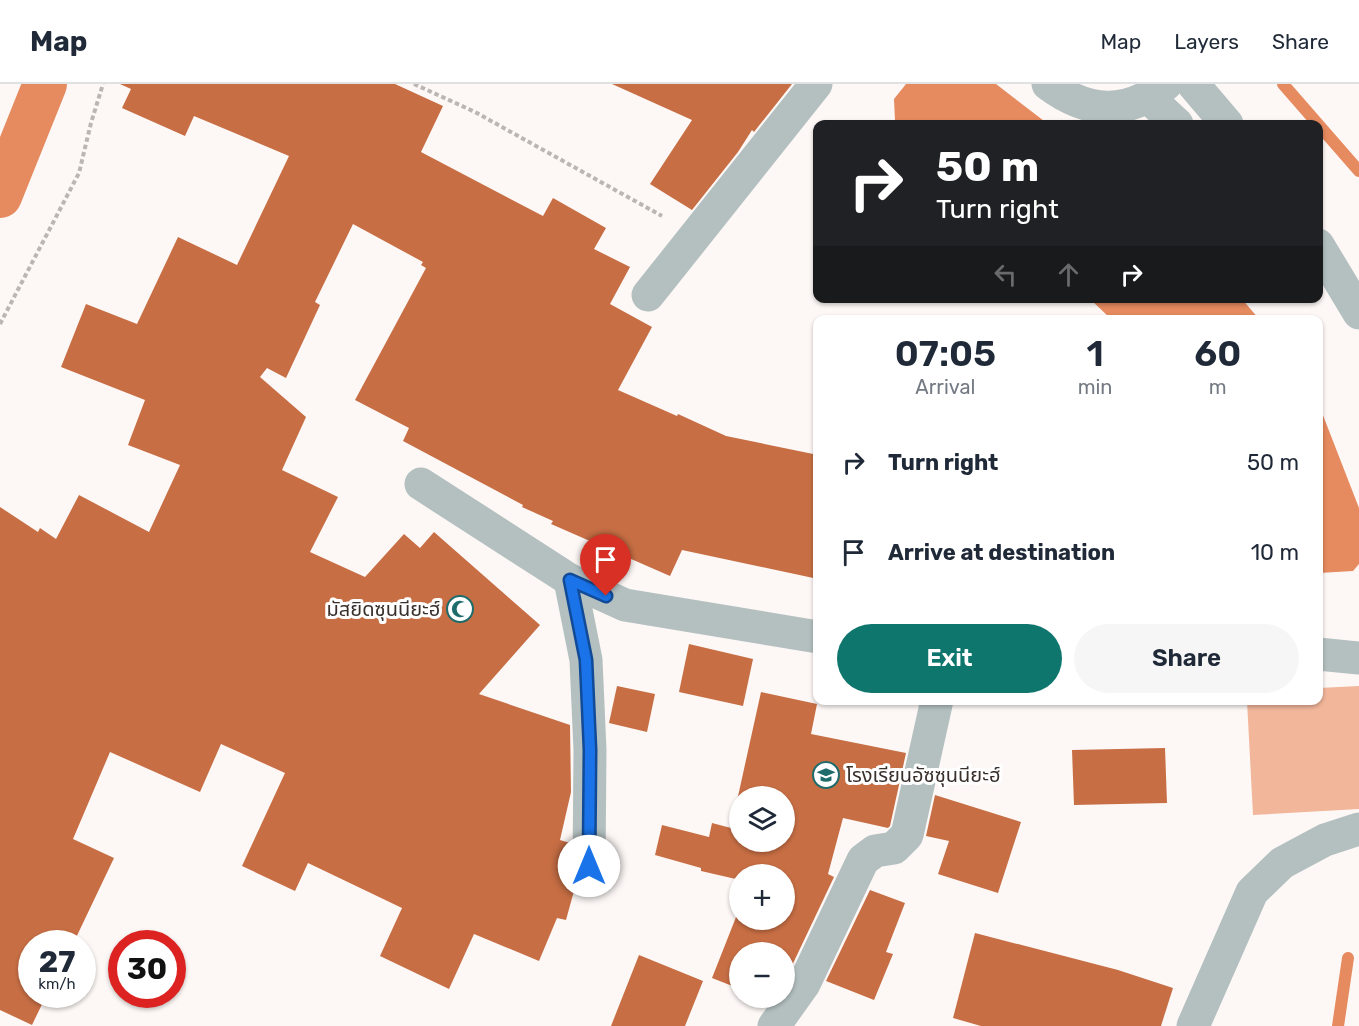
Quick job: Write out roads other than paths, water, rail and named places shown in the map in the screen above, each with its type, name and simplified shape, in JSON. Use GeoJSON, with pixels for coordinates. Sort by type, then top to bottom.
{"type":"FeatureCollection","features":[{"type":"Feature","properties":{"kind":"street"},"geometry":{"type":"LineString","coordinates":[[648,295],[816,84]]}},
{"type":"Feature","properties":{"kind":"street"},"geometry":{"type":"LineString","coordinates":[[1048,84],[1065,97],[1085,105],[1106,108],[1128,105],[1158,91],[1175,120]]}},
{"type":"Feature","properties":{"kind":"street"},"geometry":{"type":"LineString","coordinates":[[1193,84],[1224,120]]}},
{"type":"Feature","properties":{"kind":"street"},"geometry":{"type":"LineString","coordinates":[[1323,253],[1359,313]]}},
{"type":"Feature","properties":{"kind":"street"},"geometry":{"type":"LineString","coordinates":[[1323,275],[1359,313]]}},
{"type":"Feature","properties":{"kind":"street"},"geometry":{"type":"LineString","coordinates":[[421,484],[570,580],[625,604],[813,636]]}},
{"type":"Feature","properties":{"kind":"street"},"geometry":{"type":"LineString","coordinates":[[570,580],[586,660],[590,750],[589,866]]}},
{"type":"Feature","properties":{"kind":"street"},"geometry":{"type":"LineString","coordinates":[[1323,654],[1359,658]]}},
{"type":"Feature","properties":{"kind":"street"},"geometry":{"type":"LineString","coordinates":[[774,1026],[804,984],[863,860],[875,851],[894,848],[907,835],[936,705]]}},
{"type":"Feature","properties":{"kind":"street"},"geometry":{"type":"LineString","coordinates":[[1192,1026],[1252,892],[1282,863],[1325,840],[1359,829]]}},
{"type":"Feature","properties":{"kind":"waterway"},"geometry":{"type":"LineString","coordinates":[[0,196],[45,84]]}},
{"type":"Feature","properties":{"kind":"waterway"},"geometry":{"type":"LineString","coordinates":[[1283,84],[1314,120]]}},
{"type":"Feature","properties":{"kind":"waterway"},"geometry":{"type":"LineString","coordinates":[[1323,130],[1359,171]]}},
{"type":"Feature","properties":{"kind":"waterway"},"geometry":{"type":"LineString","coordinates":[[1338,1026],[1348,958]]}},
{"type":"Feature","properties":{"kind":"place","name":"มัสยิดซุนนียะฮ์"},"geometry":{"type":"Point","coordinates":[460,609]}},
{"type":"Feature","properties":{"kind":"place","name":"โรงเรียนอัซซุนนียะฮ์"},"geometry":{"type":"Point","coordinates":[826,775]}}]}
